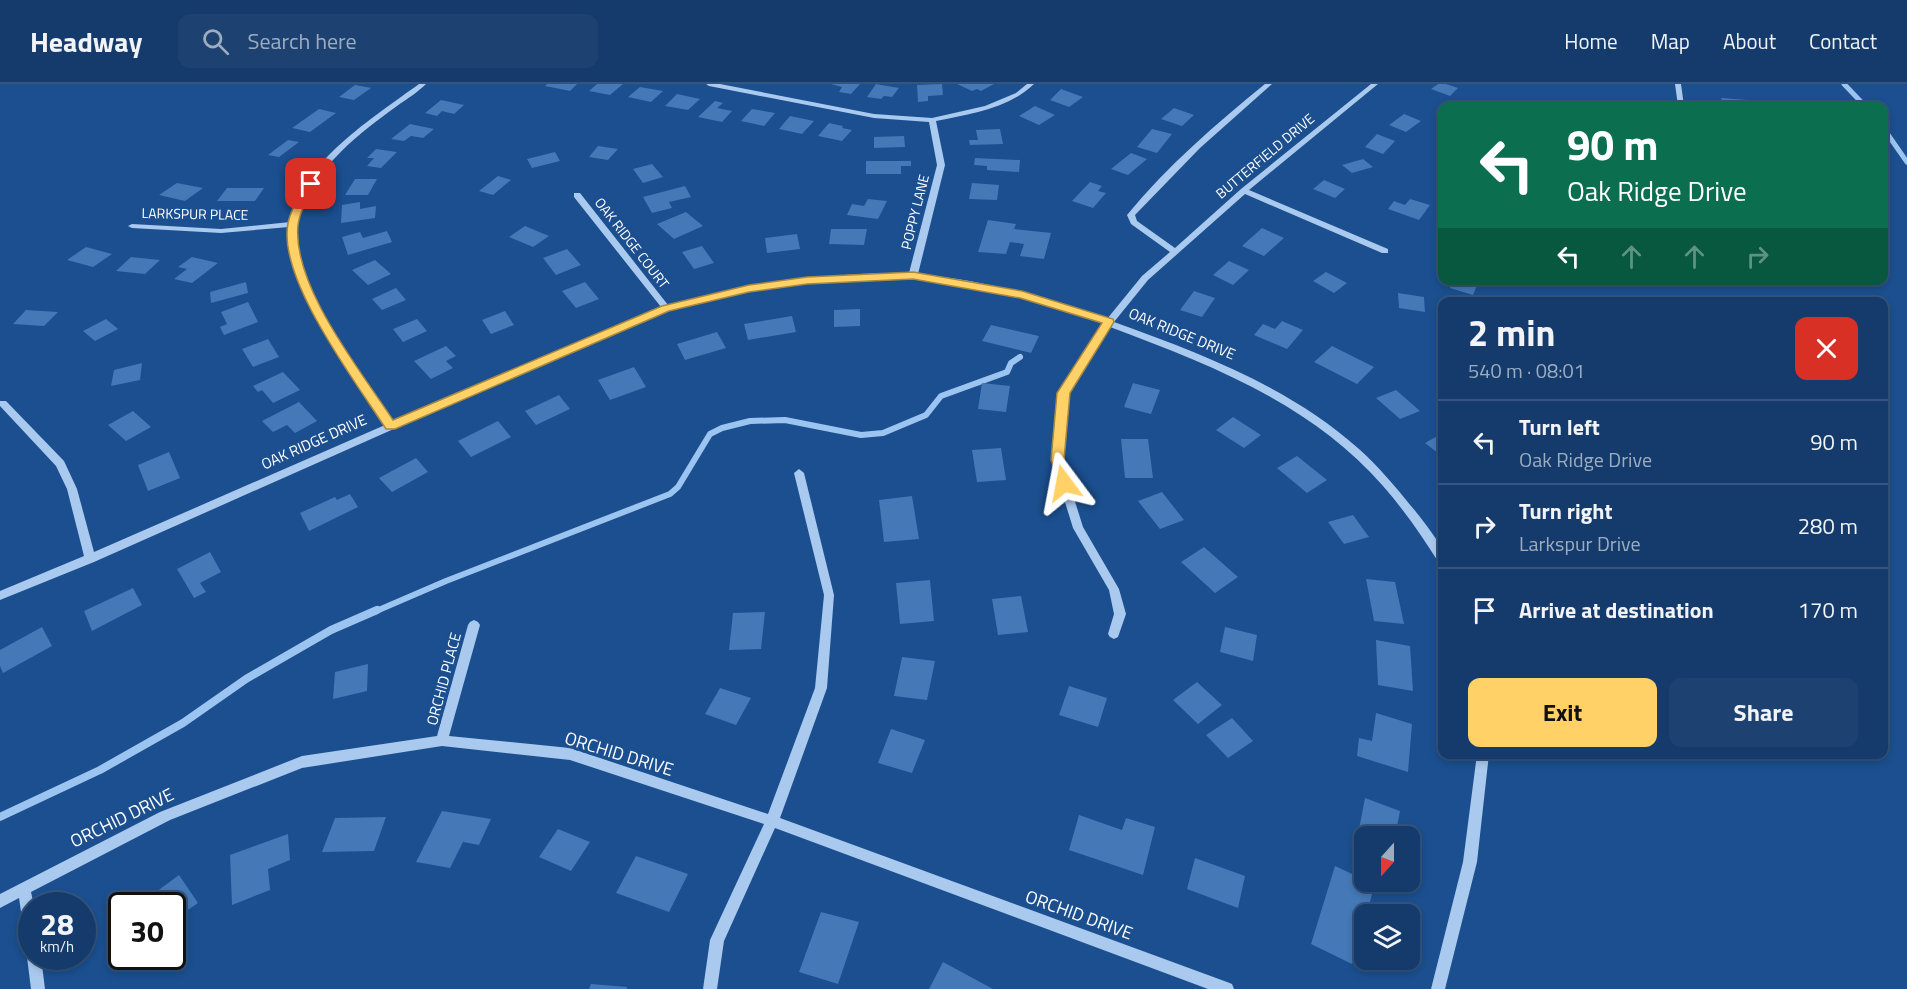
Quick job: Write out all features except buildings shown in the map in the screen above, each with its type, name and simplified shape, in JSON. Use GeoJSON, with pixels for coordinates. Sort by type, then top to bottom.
{"type":"FeatureCollection","features":[{"type":"Feature","properties":{"kind":"street"},"geometry":{"type":"LineString","coordinates":[[391,426],[317,313],[294,249],[293,224],[304,195],[335,153],[423,84]]}},
{"type":"Feature","properties":{"kind":"street"},"geometry":{"type":"LineString","coordinates":[[709,84],[874,116],[932,120],[987,108],[1018,94],[1031,84]]}},
{"type":"Feature","properties":{"kind":"street"},"geometry":{"type":"LineString","coordinates":[[1174,251],[1134,222],[1131,215],[1197,145],[1269,84]]}},
{"type":"Feature","properties":{"kind":"street","name":"BUTTERFIELD DRIVE"},"geometry":{"type":"LineString","coordinates":[[1114,634],[1120,614],[1114,589],[1078,528],[1057,460],[1064,393],[1109,322],[1145,278],[1244,190],[1375,84]]}},
{"type":"Feature","properties":{"kind":"street"},"geometry":{"type":"LineString","coordinates":[[1678,84],[1680,102]]}},
{"type":"Feature","properties":{"kind":"street","name":"POPPY LANE"},"geometry":{"type":"LineString","coordinates":[[913,276],[941,165],[932,120]]}},
{"type":"Feature","properties":{"kind":"street"},"geometry":{"type":"LineString","coordinates":[[1244,190],[1385,251]]}},
{"type":"Feature","properties":{"kind":"street","name":"OAK RIDGE COURT"},"geometry":{"type":"LineString","coordinates":[[577,195],[666,308]]}},
{"type":"Feature","properties":{"kind":"street","name":"LARKSPUR PLACE"},"geometry":{"type":"LineString","coordinates":[[132,226],[222,231],[293,224]]}},
{"type":"Feature","properties":{"kind":"street","name":"OAK RIDGE DRIVE"},"geometry":{"type":"LineString","coordinates":[[0,596],[666,308],[749,289],[807,280],[913,276],[1022,294],[1109,322],[1223,367],[1259,385],[1304,411],[1340,436],[1366,459],[1395,490],[1422,525],[1438,552]]}},
{"type":"Feature","properties":{"kind":"street"},"geometry":{"type":"LineString","coordinates":[[3,403],[60,464],[72,489],[90,559]]}},
{"type":"Feature","properties":{"kind":"street"},"geometry":{"type":"LineString","coordinates":[[710,989],[717,940],[772,821],[821,687],[829,595],[799,473]]}},
{"type":"Feature","properties":{"kind":"street","name":"ORCHID PLACE"},"geometry":{"type":"LineString","coordinates":[[442,741],[474,625]]}},
{"type":"Feature","properties":{"kind":"street","name":"ORCHID DRIVE"},"geometry":{"type":"LineString","coordinates":[[0,901],[165,816],[302,762],[442,741],[570,754],[772,821],[1227,989]]}},
{"type":"Feature","properties":{"kind":"street"},"geometry":{"type":"LineString","coordinates":[[1438,989],[1470,862],[1482,759]]}},
{"type":"Feature","properties":{"kind":"street"},"geometry":{"type":"LineString","coordinates":[[24,888],[25,892]]}},
{"type":"Feature","properties":{"kind":"street"},"geometry":{"type":"LineString","coordinates":[[36,970],[38,989]]}},
{"type":"Feature","properties":{"kind":"waterway"},"geometry":{"type":"LineString","coordinates":[[1844,84],[1861,102]]}},
{"type":"Feature","properties":{"kind":"waterway"},"geometry":{"type":"LineString","coordinates":[[1888,135],[1907,162]]}},
{"type":"Feature","properties":{"kind":"waterway"},"geometry":{"type":"LineString","coordinates":[[374,612],[446,581],[670,494],[678,487],[710,434],[722,428],[750,421],[785,420],[861,435],[883,433],[926,415],[941,396],[1007,372],[1011,363],[1020,357]]}},
{"type":"Feature","properties":{"kind":"waterway"},"geometry":{"type":"LineString","coordinates":[[0,817],[100,770],[183,723],[246,679],[331,630],[377,610]]}},
{"type":"Feature","properties":{"kind":"route"},"geometry":{"type":"LineString","coordinates":[[311,184],[304,195],[293,224],[294,249],[304,283],[317,313],[391,426],[666,308],[749,289],[807,280],[913,276],[1022,294],[1109,322],[1064,393],[1057,460],[1064,483]]}}]}
